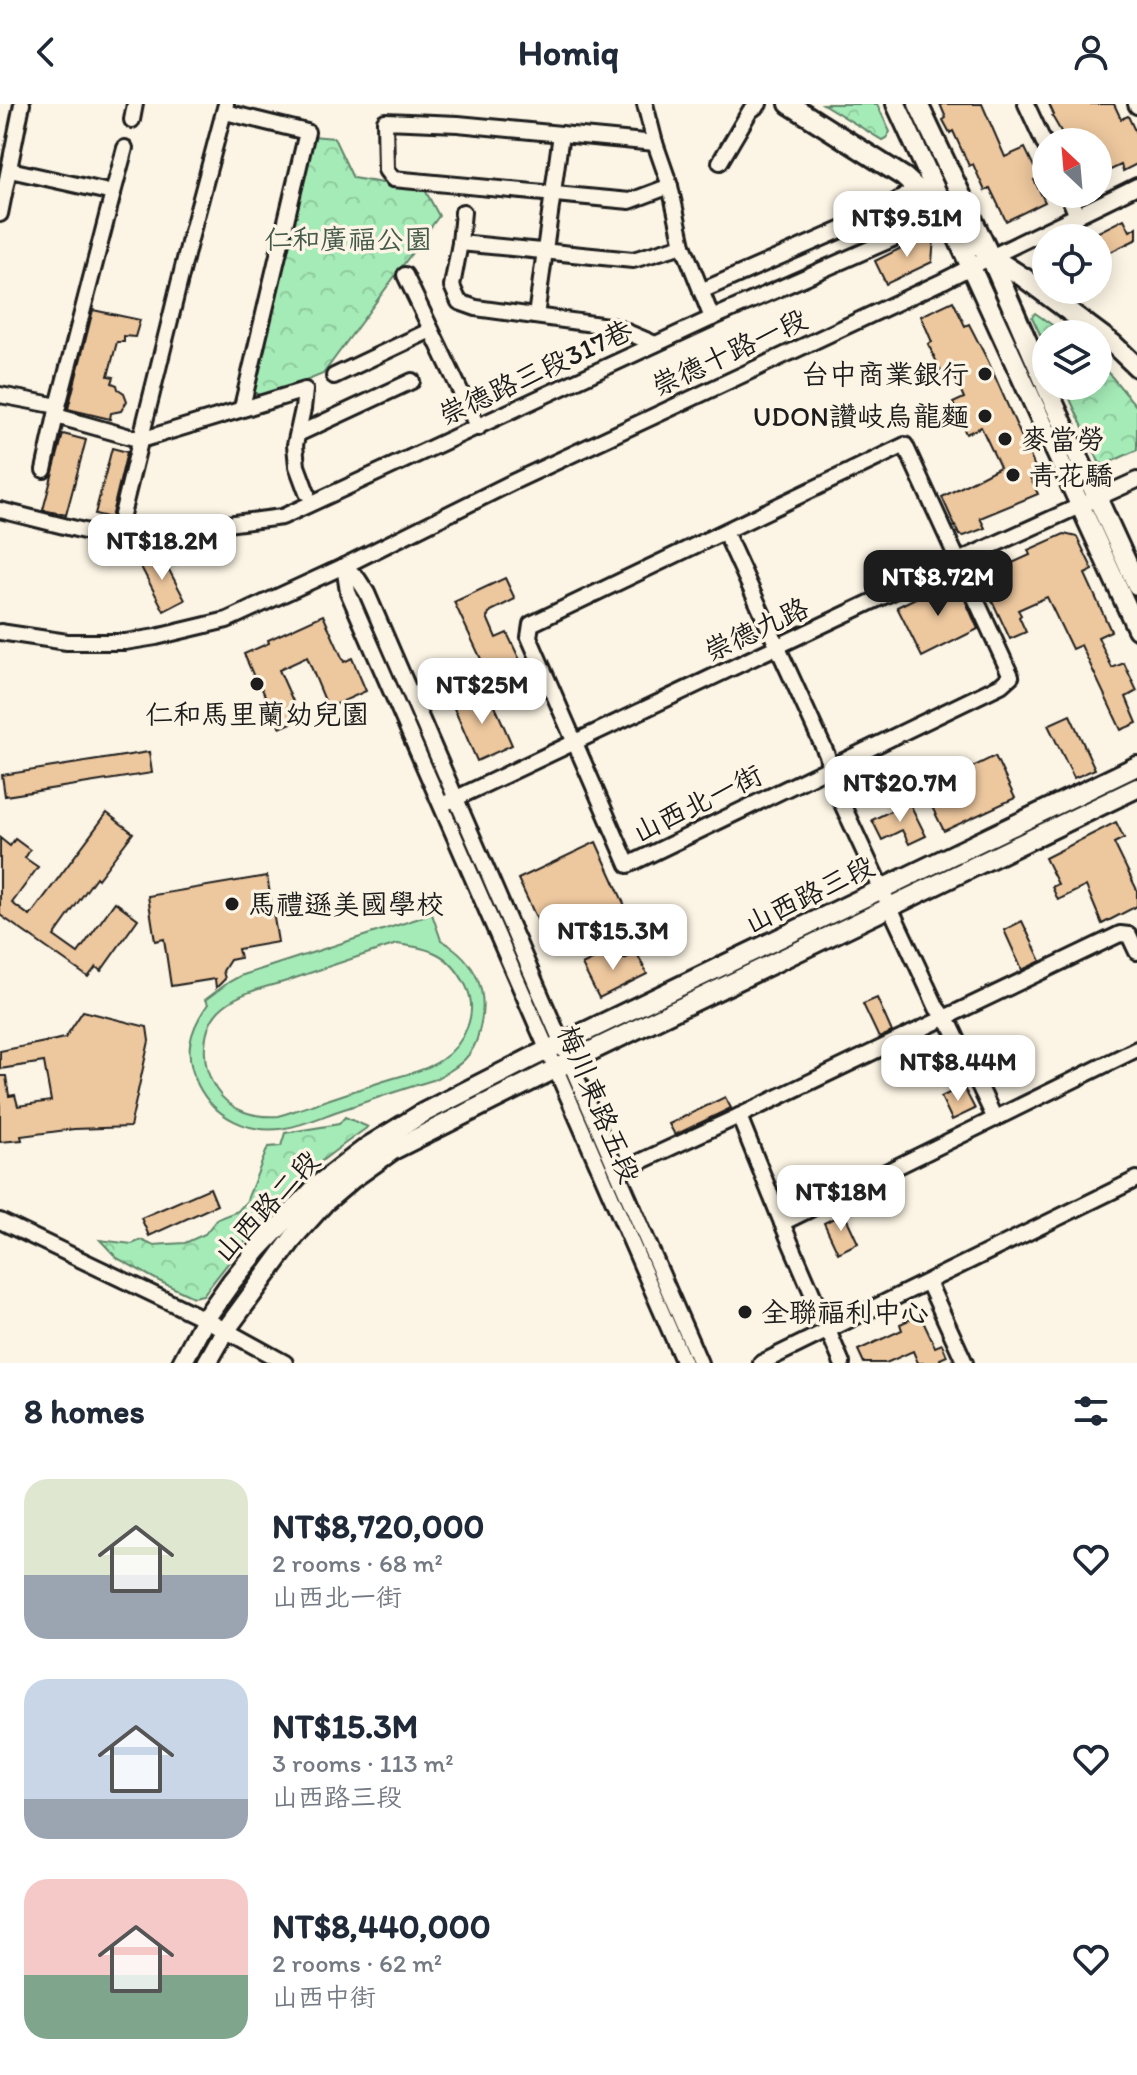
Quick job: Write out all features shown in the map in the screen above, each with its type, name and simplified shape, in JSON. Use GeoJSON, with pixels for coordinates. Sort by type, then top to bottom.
{"type":"FeatureCollection","features":[{"type":"Feature","properties":{"kind":"street"},"geometry":{"type":"LineString","coordinates":[[0,214],[22,104]]}},
{"type":"Feature","properties":{"kind":"street"},"geometry":{"type":"LineString","coordinates":[[132,120],[135,104]]}},
{"type":"Feature","properties":{"kind":"street"},"geometry":{"type":"LineString","coordinates":[[645,104],[670,186],[683,245],[712,318]]}},
{"type":"Feature","properties":{"kind":"street"},"geometry":{"type":"LineString","coordinates":[[720,162],[750,111],[759,104]]}},
{"type":"Feature","properties":{"kind":"street"},"geometry":{"type":"LineString","coordinates":[[789,104],[904,177],[990,256],[1113,344],[1137,367]]}},
{"type":"Feature","properties":{"kind":"street"},"geometry":{"type":"LineString","coordinates":[[896,104],[970,266],[1089,503],[1137,585]]}},
{"type":"Feature","properties":{"kind":"street"},"geometry":{"type":"LineString","coordinates":[[918,104],[1032,354]]}},
{"type":"Feature","properties":{"kind":"street"},"geometry":{"type":"LineString","coordinates":[[1026,104],[1037,128]]}},
{"type":"Feature","properties":{"kind":"street"},"geometry":{"type":"LineString","coordinates":[[0,510],[116,539],[189,243],[226,108],[307,132],[242,407]]}},
{"type":"Feature","properties":{"kind":"street"},"geometry":{"type":"LineString","coordinates":[[655,143],[458,124],[385,121],[386,170],[393,179],[630,201],[670,186]]}},
{"type":"Feature","properties":{"kind":"street"},"geometry":{"type":"LineString","coordinates":[[536,316],[561,134]]}},
{"type":"Feature","properties":{"kind":"street"},"geometry":{"type":"LineString","coordinates":[[44,470],[125,148]]}},
{"type":"Feature","properties":{"kind":"street"},"geometry":{"type":"LineString","coordinates":[[10,170],[113,193]]}},
{"type":"Feature","properties":{"kind":"street","name":"崇德十路一段"},"geometry":{"type":"LineString","coordinates":[[0,632],[67,642],[125,642],[227,620],[1137,186]]}},
{"type":"Feature","properties":{"kind":"street"},"geometry":{"type":"LineString","coordinates":[[701,291],[875,215],[917,188]]}},
{"type":"Feature","properties":{"kind":"street"},"geometry":{"type":"LineString","coordinates":[[1074,208],[1077,216]]}},
{"type":"Feature","properties":{"kind":"street"},"geometry":{"type":"LineString","coordinates":[[463,212],[452,286],[459,302],[476,308],[615,327],[655,344]]}},
{"type":"Feature","properties":{"kind":"street","name":"崇德路三段317巷"},"geometry":{"type":"LineString","coordinates":[[137,547],[167,541],[211,526],[282,517],[712,318],[947,215]]}},
{"type":"Feature","properties":{"kind":"street"},"geometry":{"type":"LineString","coordinates":[[460,243],[633,260],[683,245]]}},
{"type":"Feature","properties":{"kind":"street"},"geometry":{"type":"LineString","coordinates":[[405,275],[478,428]]}},
{"type":"Feature","properties":{"kind":"street"},"geometry":{"type":"LineString","coordinates":[[334,376],[431,330]]}},
{"type":"Feature","properties":{"kind":"street"},"geometry":{"type":"LineString","coordinates":[[298,434],[412,381]]}},
{"type":"Feature","properties":{"kind":"street"},"geometry":{"type":"LineString","coordinates":[[0,395],[141,440],[305,390],[295,445],[297,466],[307,493]]}},
{"type":"Feature","properties":{"kind":"street"},"geometry":{"type":"LineString","coordinates":[[1051,400],[1137,629]]}},
{"type":"Feature","properties":{"kind":"street"},"geometry":{"type":"LineString","coordinates":[[574,743],[529,637],[531,624],[905,445],[958,561]]}},
{"type":"Feature","properties":{"kind":"street","name":"崇德九路"},"geometry":{"type":"LineString","coordinates":[[441,805],[1137,480]]}},
{"type":"Feature","properties":{"kind":"street"},"geometry":{"type":"LineString","coordinates":[[725,532],[827,755],[831,780],[937,1008],[952,1028],[995,1119]]}},
{"type":"Feature","properties":{"kind":"street","name":"山西北一街"},"geometry":{"type":"LineString","coordinates":[[574,743],[628,865],[1001,685],[1011,676],[958,561]]}},
{"type":"Feature","properties":{"kind":"street","name":"梅川東路五段"},"geometry":{"type":"LineString","coordinates":[[344,566],[363,585],[456,799],[684,1363]]}},
{"type":"Feature","properties":{"kind":"street","name":"梅川東路五段"},"geometry":{"type":"LineString","coordinates":[[344,566],[348,592],[441,805],[555,1047]]}},
{"type":"Feature","properties":{"kind":"street","name":"山西路三段"},"geometry":{"type":"LineString","coordinates":[[562,1065],[1137,766]]}},
{"type":"Feature","properties":{"kind":"street","name":"山西路三段"},"geometry":{"type":"LineString","coordinates":[[555,1047],[1137,788]]}},
{"type":"Feature","properties":{"kind":"street"},"geometry":{"type":"LineString","coordinates":[[618,1172],[1120,934],[1129,935],[1137,952]]}},
{"type":"Feature","properties":{"kind":"street","name":"山西路二段"},"geometry":{"type":"LineString","coordinates":[[182,1363],[205,1319],[232,1281],[318,1185],[349,1160],[423,1113],[555,1047]]}},
{"type":"Feature","properties":{"kind":"street"},"geometry":{"type":"LineString","coordinates":[[782,1223],[1137,1049]]}},
{"type":"Feature","properties":{"kind":"street","name":"梅川東路五段"},"geometry":{"type":"LineString","coordinates":[[562,1065],[618,1172],[700,1363]]}},
{"type":"Feature","properties":{"kind":"street","name":"山西路二段"},"geometry":{"type":"LineString","coordinates":[[207,1363],[225,1331],[297,1233],[325,1202],[352,1179],[393,1150],[562,1065]]}},
{"type":"Feature","properties":{"kind":"street"},"geometry":{"type":"LineString","coordinates":[[739,1116],[842,1363]]}},
{"type":"Feature","properties":{"kind":"street"},"geometry":{"type":"LineString","coordinates":[[761,1363],[1137,1179]]}},
{"type":"Feature","properties":{"kind":"street"},"geometry":{"type":"LineString","coordinates":[[0,1221],[205,1319],[285,1363]]}},
{"type":"Feature","properties":{"kind":"street"},"geometry":{"type":"LineString","coordinates":[[928,1282],[965,1363]]}},
{"type":"Feature","properties":{"kind":"green space"},"geometry":{"type":"Polygon","coordinates":[[[823,104],[877,104],[890,132],[882,140],[823,104]]]}},
{"type":"Feature","properties":{"kind":"green space","name":"仁和廣福公園"},"geometry":{"type":"Polygon","coordinates":[[[312,136],[334,138],[353,178],[425,190],[439,216],[323,374],[264,398],[251,390],[312,136]]]}},
{"type":"Feature","properties":{"kind":"green space"},"geometry":{"type":"Polygon","coordinates":[[[1035,313],[1045,320],[1033,320],[1035,313]]]}},
{"type":"Feature","properties":{"kind":"green space"},"geometry":{"type":"Polygon","coordinates":[[[1112,377],[1137,407],[1137,450],[1104,465],[1099,462],[1070,400],[1112,400],[1112,377]]]}},
{"type":"Feature","properties":{"kind":"green space"},"geometry":{"type":"Polygon","coordinates":[[[432,914],[441,940],[463,957],[477,978],[483,1003],[482,1017],[470,1053],[458,1066],[433,1080],[300,1125],[259,1129],[234,1121],[213,1106],[198,1085],[191,1063],[190,1043],[196,1024],[208,1004],[205,1000],[240,976],[432,914]],[[397,944],[254,990],[224,1006],[210,1024],[205,1046],[207,1069],[222,1097],[243,1112],[279,1116],[421,1070],[449,1053],[467,1027],[470,996],[460,975],[446,960],[438,954],[397,944]]]}},
{"type":"Feature","properties":{"kind":"green space"},"geometry":{"type":"Polygon","coordinates":[[[345,1117],[368,1127],[318,1164],[286,1194],[203,1295],[193,1297],[159,1281],[117,1258],[100,1240],[132,1244],[141,1240],[152,1245],[185,1243],[205,1234],[217,1219],[238,1211],[246,1202],[268,1147],[281,1146],[285,1133],[339,1124],[345,1117]]]}},
{"type":"Feature","properties":{"kind":"building"},"geometry":{"type":"Polygon","coordinates":[[[940,104],[982,104],[1005,157],[1025,148],[1032,162],[1033,208],[1006,221],[990,188],[985,191],[973,164],[969,166],[953,131],[950,133],[943,120],[946,118],[940,104]]]}},
{"type":"Feature","properties":{"kind":"building"},"geometry":{"type":"Polygon","coordinates":[[[1049,104],[1114,104],[1121,119],[1128,116],[1137,135],[1137,164],[1123,171],[1121,165],[1112,169],[1112,128],[1059,128],[1049,104]]]}},
{"type":"Feature","properties":{"kind":"building"},"geometry":{"type":"Polygon","coordinates":[[[1124,219],[1130,231],[1137,227],[1137,239],[1112,251],[1112,225],[1124,219]]]}},
{"type":"Feature","properties":{"kind":"building"},"geometry":{"type":"Polygon","coordinates":[[[931,233],[934,238],[932,262],[886,284],[875,261],[931,233]]]}},
{"type":"Feature","properties":{"kind":"building"},"geometry":{"type":"Polygon","coordinates":[[[953,301],[988,361],[1038,474],[1030,477],[1038,494],[980,518],[985,528],[964,536],[959,535],[942,497],[1000,467],[981,427],[966,434],[953,403],[964,398],[954,375],[945,379],[928,344],[932,342],[921,316],[953,301]]]}},
{"type":"Feature","properties":{"kind":"building"},"geometry":{"type":"Polygon","coordinates":[[[93,310],[140,320],[135,337],[124,336],[124,342],[117,342],[108,376],[114,377],[112,383],[124,393],[127,401],[121,411],[111,413],[110,419],[68,409],[93,310]]]}},
{"type":"Feature","properties":{"kind":"building"},"geometry":{"type":"Polygon","coordinates":[[[63,434],[86,440],[66,515],[43,510],[63,434]]]}},
{"type":"Feature","properties":{"kind":"building"},"geometry":{"type":"Polygon","coordinates":[[[112,448],[127,452],[111,518],[95,514],[112,448]]]}},
{"type":"Feature","properties":{"kind":"building"},"geometry":{"type":"Polygon","coordinates":[[[1064,534],[1077,537],[1093,570],[1085,574],[1111,631],[1098,637],[1112,668],[1124,663],[1137,691],[1126,697],[1137,723],[1121,730],[1081,645],[1072,649],[1047,597],[1018,610],[1026,632],[1010,639],[981,577],[1030,555],[1028,550],[1064,534]]]}},
{"type":"Feature","properties":{"kind":"building"},"geometry":{"type":"Polygon","coordinates":[[[160,553],[185,600],[164,611],[139,563],[160,553]]]}},
{"type":"Feature","properties":{"kind":"building"},"geometry":{"type":"Polygon","coordinates":[[[505,578],[515,599],[491,611],[487,617],[496,638],[507,633],[520,660],[488,675],[482,669],[481,659],[454,602],[505,578]]]}},
{"type":"Feature","properties":{"kind":"building"},"geometry":{"type":"Polygon","coordinates":[[[948,582],[958,584],[978,629],[922,657],[897,607],[948,582]]]}},
{"type":"Feature","properties":{"kind":"building"},"geometry":{"type":"Polygon","coordinates":[[[323,615],[344,662],[352,658],[366,691],[328,708],[307,657],[279,670],[301,719],[280,728],[244,654],[323,615]]]}},
{"type":"Feature","properties":{"kind":"building"},"geometry":{"type":"Polygon","coordinates":[[[488,690],[512,745],[477,761],[453,706],[488,690]]]}},
{"type":"Feature","properties":{"kind":"building"},"geometry":{"type":"Polygon","coordinates":[[[1070,715],[1095,769],[1074,778],[1048,725],[1070,715]]]}},
{"type":"Feature","properties":{"kind":"building"},"geometry":{"type":"Polygon","coordinates":[[[149,752],[152,773],[5,796],[2,775],[149,752]]]}},
{"type":"Feature","properties":{"kind":"building"},"geometry":{"type":"Polygon","coordinates":[[[995,756],[1015,798],[944,831],[925,793],[995,756]]]}},
{"type":"Feature","properties":{"kind":"building"},"geometry":{"type":"Polygon","coordinates":[[[909,802],[926,836],[909,844],[902,830],[882,840],[872,820],[909,802]]]}},
{"type":"Feature","properties":{"kind":"building"},"geometry":{"type":"Polygon","coordinates":[[[107,813],[133,833],[98,879],[96,877],[54,936],[78,953],[115,902],[138,919],[101,971],[96,967],[88,977],[0,915],[0,838],[10,846],[15,839],[30,850],[25,858],[38,867],[12,903],[30,916],[107,813]]]}},
{"type":"Feature","properties":{"kind":"building"},"geometry":{"type":"Polygon","coordinates":[[[1116,822],[1124,838],[1114,843],[1137,890],[1137,906],[1102,924],[1086,886],[1058,900],[1052,887],[1058,884],[1045,858],[1116,822]]]}},
{"type":"Feature","properties":{"kind":"building"},"geometry":{"type":"Polygon","coordinates":[[[596,842],[626,908],[549,945],[518,879],[596,842]]]}},
{"type":"Feature","properties":{"kind":"building"},"geometry":{"type":"Polygon","coordinates":[[[267,876],[278,942],[238,949],[240,958],[230,960],[223,971],[225,979],[216,988],[215,979],[171,986],[164,939],[155,941],[148,896],[267,876]]]}},
{"type":"Feature","properties":{"kind":"building"},"geometry":{"type":"Polygon","coordinates":[[[1022,921],[1041,961],[1022,970],[1004,930],[1022,921]]]}},
{"type":"Feature","properties":{"kind":"building"},"geometry":{"type":"Polygon","coordinates":[[[621,953],[624,959],[637,953],[647,974],[599,998],[582,965],[604,954],[607,959],[621,953]]]}},
{"type":"Feature","properties":{"kind":"building"},"geometry":{"type":"Polygon","coordinates":[[[877,998],[892,1032],[879,1038],[863,1004],[877,998]]]}},
{"type":"Feature","properties":{"kind":"building"},"geometry":{"type":"Polygon","coordinates":[[[83,1011],[147,1027],[149,1041],[130,1127],[74,1129],[0,1142],[0,1076],[6,1076],[9,1096],[15,1095],[18,1106],[51,1101],[44,1062],[0,1069],[0,1051],[65,1038],[83,1011]]]}},
{"type":"Feature","properties":{"kind":"building"},"geometry":{"type":"Polygon","coordinates":[[[963,1086],[975,1109],[952,1120],[941,1097],[963,1086]]]}},
{"type":"Feature","properties":{"kind":"building"},"geometry":{"type":"Polygon","coordinates":[[[725,1097],[731,1108],[675,1135],[669,1124],[725,1097]]]}},
{"type":"Feature","properties":{"kind":"building"},"geometry":{"type":"Polygon","coordinates":[[[210,1188],[217,1205],[149,1236],[141,1218],[210,1188]]]}},
{"type":"Feature","properties":{"kind":"building"},"geometry":{"type":"Polygon","coordinates":[[[844,1213],[858,1243],[838,1253],[824,1223],[844,1213]]]}},
{"type":"Feature","properties":{"kind":"building"},"geometry":{"type":"Polygon","coordinates":[[[920,1315],[935,1347],[942,1344],[947,1356],[940,1359],[941,1363],[918,1363],[913,1351],[886,1363],[864,1363],[858,1350],[902,1330],[900,1324],[920,1315]]]}},
{"type":"Feature","properties":{"kind":"place","name":"台中商業銀行"},"geometry":{"type":"Point","coordinates":[985,374]}},
{"type":"Feature","properties":{"kind":"place","name":"UDON讚岐烏龍麵"},"geometry":{"type":"Point","coordinates":[985,416]}},
{"type":"Feature","properties":{"kind":"place","name":"麥當勞"},"geometry":{"type":"Point","coordinates":[1005,439]}},
{"type":"Feature","properties":{"kind":"place","name":"青花驕"},"geometry":{"type":"Point","coordinates":[1013,475]}},
{"type":"Feature","properties":{"kind":"place","name":"仁和馬里蘭幼兒園"},"geometry":{"type":"Point","coordinates":[257,684]}},
{"type":"Feature","properties":{"kind":"place","name":"馬禮遜美國學校"},"geometry":{"type":"Point","coordinates":[232,904]}},
{"type":"Feature","properties":{"kind":"place","name":"全聯福利中心"},"geometry":{"type":"Point","coordinates":[745,1312]}}]}
